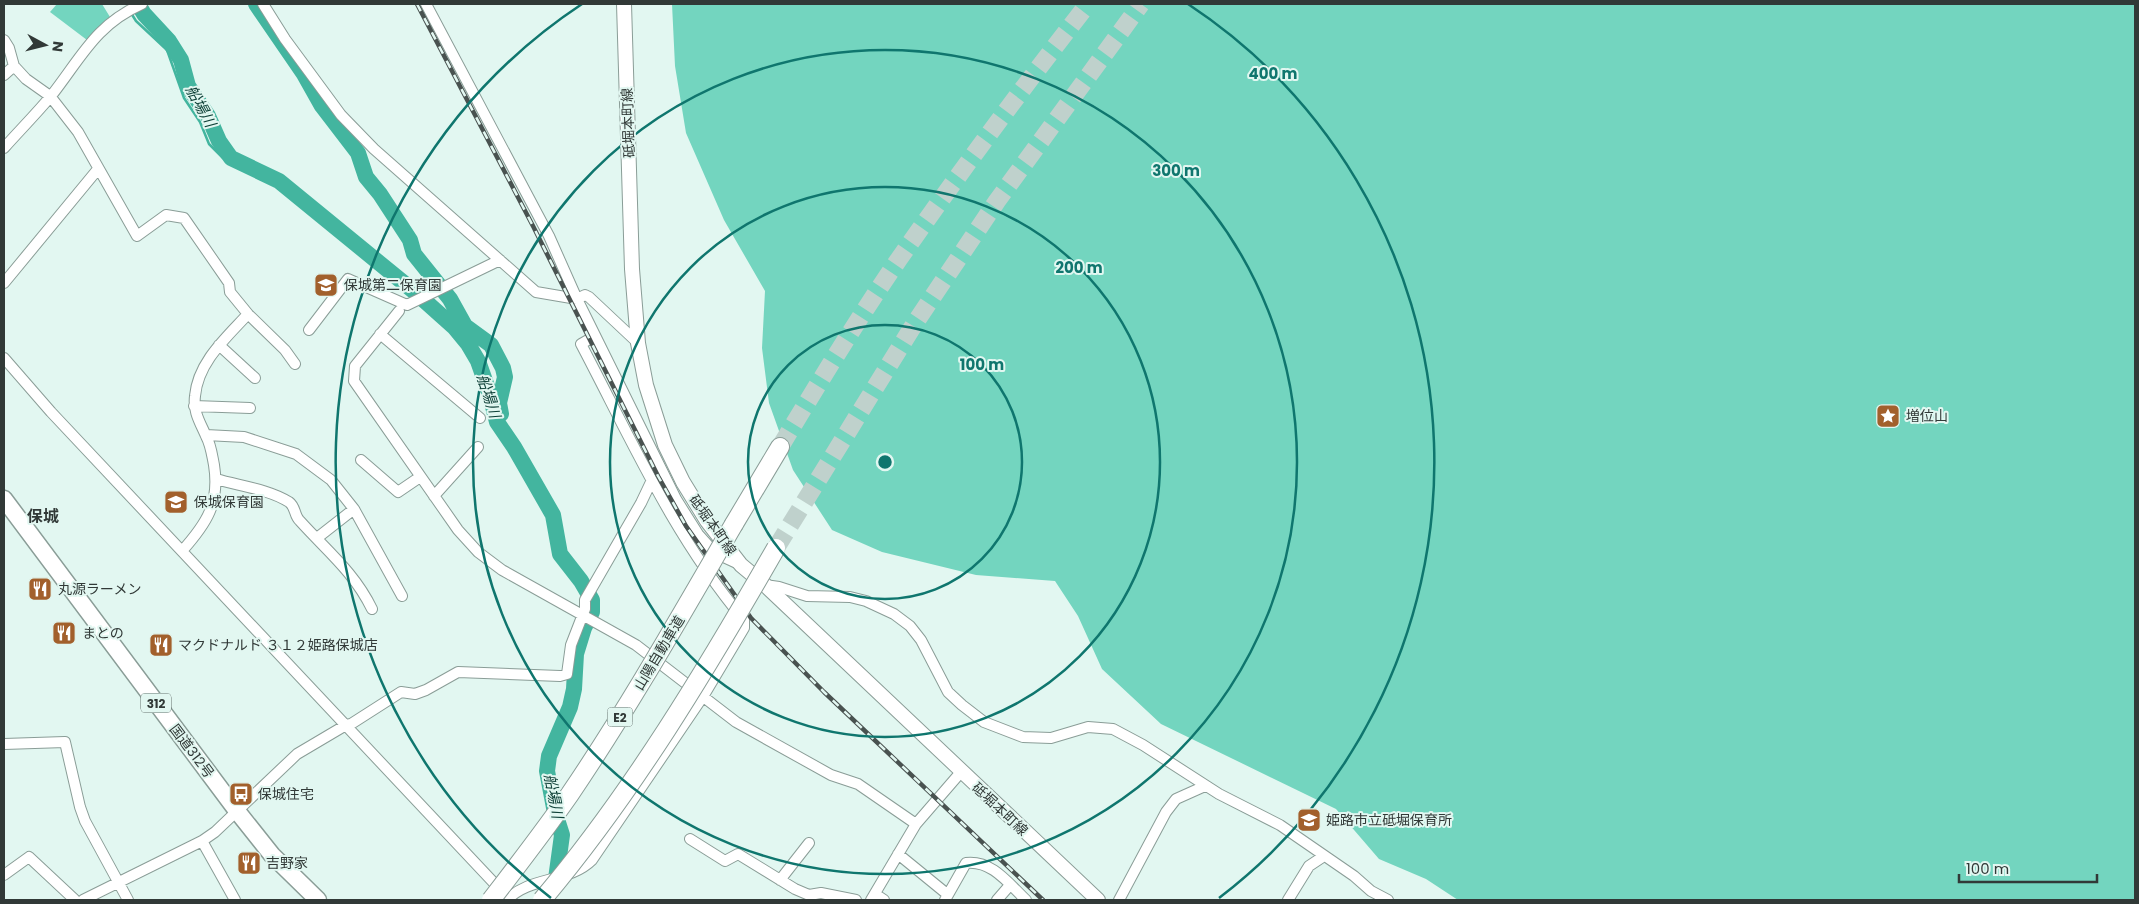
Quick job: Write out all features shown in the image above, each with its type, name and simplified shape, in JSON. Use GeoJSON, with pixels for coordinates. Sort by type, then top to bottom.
{"type":"FeatureCollection","features":[{"type":"Feature","properties":{"kind":"highway","name":"山陽自動車道"},"geometry":{"type":"LineString","coordinates":[[491,900],[569,795],[607,739],[780,447]]}},
{"type":"Feature","properties":{"kind":"highway","name":"国道312号"},"geometry":{"type":"LineString","coordinates":[[4,499],[236,811],[272,854],[318,900]]}},
{"type":"Feature","properties":{"kind":"highway"},"geometry":{"type":"LineString","coordinates":[[540,892],[647,761],[691,693],[776,548]]}},
{"type":"Feature","properties":{"kind":"main road","name":"砥堀本町線"},"geometry":{"type":"LineString","coordinates":[[624,4],[632,268],[638,343],[646,385],[666,445],[683,482],[707,521],[741,566],[765,585],[1098,900]]}},
{"type":"Feature","properties":{"kind":"street"},"geometry":{"type":"LineString","coordinates":[[4,148],[50,96],[87,46],[122,13],[142,4]]}},
{"type":"Feature","properties":{"kind":"street"},"geometry":{"type":"LineString","coordinates":[[263,4],[285,39],[340,115],[374,149],[536,292],[577,298],[589,297],[638,343]]}},
{"type":"Feature","properties":{"kind":"street"},"geometry":{"type":"LineString","coordinates":[[426,4],[549,236],[595,336],[676,499],[698,534],[715,553],[741,566]]}},
{"type":"Feature","properties":{"kind":"street"},"geometry":{"type":"LineString","coordinates":[[4,40],[9,48],[14,66],[26,79],[50,96],[78,132],[137,236],[166,215],[184,218],[229,283],[230,292],[248,314],[285,350],[295,364]]}},
{"type":"Feature","properties":{"kind":"street"},"geometry":{"type":"LineString","coordinates":[[4,75],[14,66]]}},
{"type":"Feature","properties":{"kind":"street"},"geometry":{"type":"LineString","coordinates":[[4,283],[98,169]]}},
{"type":"Feature","properties":{"kind":"street"},"geometry":{"type":"LineString","coordinates":[[500,260],[430,292],[403,308],[355,366],[354,381],[458,530],[478,552],[502,570],[636,645],[704,695],[736,722],[831,775],[858,784],[916,824]]}},
{"type":"Feature","properties":{"kind":"street"},"geometry":{"type":"LineString","coordinates":[[309,330],[348,279],[403,308]]}},
{"type":"Feature","properties":{"kind":"street"},"geometry":{"type":"LineString","coordinates":[[182,551],[196,535],[214,502],[216,480],[212,454],[194,406],[200,374],[220,345],[248,314]]}},
{"type":"Feature","properties":{"kind":"street"},"geometry":{"type":"LineString","coordinates":[[380,334],[480,418]]}},
{"type":"Feature","properties":{"kind":"street"},"geometry":{"type":"LineString","coordinates":[[4,358],[51,412],[509,900],[526,887],[540,892],[578,871],[592,860],[704,695],[744,628],[744,620],[694,554],[651,482],[582,344],[595,336]]}},
{"type":"Feature","properties":{"kind":"street"},"geometry":{"type":"LineString","coordinates":[[220,345],[255,378]]}},
{"type":"Feature","properties":{"kind":"street"},"geometry":{"type":"LineString","coordinates":[[194,406],[250,408]]}},
{"type":"Feature","properties":{"kind":"street"},"geometry":{"type":"LineString","coordinates":[[206,435],[244,437],[302,457],[331,480],[354,509],[402,596]]}},
{"type":"Feature","properties":{"kind":"street"},"geometry":{"type":"LineString","coordinates":[[434,496],[478,447]]}},
{"type":"Feature","properties":{"kind":"street"},"geometry":{"type":"LineString","coordinates":[[361,460],[398,492],[420,477]]}},
{"type":"Feature","properties":{"kind":"street"},"geometry":{"type":"LineString","coordinates":[[216,480],[270,493],[287,501],[293,507],[297,518],[358,582],[372,609]]}},
{"type":"Feature","properties":{"kind":"street"},"geometry":{"type":"LineString","coordinates":[[83,900],[202,841],[215,832],[297,754],[346,725],[351,724],[401,692],[415,694],[458,672],[560,676],[567,674],[571,645],[581,615],[585,609],[585,600],[641,503],[651,482]]}},
{"type":"Feature","properties":{"kind":"street"},"geometry":{"type":"LineString","coordinates":[[317,538],[354,509]]}},
{"type":"Feature","properties":{"kind":"street"},"geometry":{"type":"LineString","coordinates":[[765,585],[779,587],[807,596],[850,597],[866,601],[894,614],[910,626],[921,640],[948,692],[962,706],[984,722],[1023,737],[1051,738],[1088,727],[1113,729],[1143,745],[1205,786],[1280,825],[1354,876],[1370,891],[1388,900]]}},
{"type":"Feature","properties":{"kind":"street"},"geometry":{"type":"LineString","coordinates":[[4,744],[65,742],[83,814],[128,900]]}},
{"type":"Feature","properties":{"kind":"street"},"geometry":{"type":"LineString","coordinates":[[884,900],[873,897],[916,824],[961,772]]}},
{"type":"Feature","properties":{"kind":"street"},"geometry":{"type":"LineString","coordinates":[[1119,900],[1166,812],[1176,800],[1205,786]]}},
{"type":"Feature","properties":{"kind":"street"},"geometry":{"type":"LineString","coordinates":[[690,839],[725,861],[738,854],[795,890],[809,895],[821,893],[856,900]]}},
{"type":"Feature","properties":{"kind":"street"},"geometry":{"type":"LineString","coordinates":[[202,841],[235,900]]}},
{"type":"Feature","properties":{"kind":"street"},"geometry":{"type":"LineString","coordinates":[[780,880],[809,843]]}},
{"type":"Feature","properties":{"kind":"street"},"geometry":{"type":"LineString","coordinates":[[898,854],[946,897],[966,863],[977,862],[994,869],[1026,900]]}},
{"type":"Feature","properties":{"kind":"street"},"geometry":{"type":"LineString","coordinates":[[1288,900],[1309,866],[1324,856]]}},
{"type":"Feature","properties":{"kind":"street"},"geometry":{"type":"LineString","coordinates":[[4,875],[30,857],[75,900]]}},
{"type":"Feature","properties":{"kind":"street"},"geometry":{"type":"LineString","coordinates":[[997,900],[1010,885]]}},
{"type":"Feature","properties":{"kind":"green space"},"geometry":{"type":"Polygon","coordinates":[[[57,4],[102,4],[110,17],[87,40],[50,12],[57,4]]]}},
{"type":"Feature","properties":{"kind":"green space"},"geometry":{"type":"Polygon","coordinates":[[[672,4],[2135,4],[2135,900],[1458,900],[1426,879],[1379,859],[1336,809],[1161,724],[1102,669],[1078,616],[1055,581],[976,575],[882,552],[832,530],[793,470],[769,403],[762,348],[765,291],[724,220],[686,133],[675,66],[672,4]]]}},
{"type":"Feature","properties":{"kind":"waterway","name":"船場川"},"geometry":{"type":"LineString","coordinates":[[138,4],[144,14],[169,41],[181,60],[188,86],[208,116],[219,141],[231,158],[279,181],[416,293],[454,327],[468,344],[478,361],[497,422],[514,447],[553,515],[560,554],[581,581],[592,600],[592,612],[584,628],[576,654],[574,689],[570,707],[549,756],[547,771],[555,813],[562,835],[555,886]]}},
{"type":"Feature","properties":{"kind":"waterway"},"geometry":{"type":"LineString","coordinates":[[256,4],[304,74],[322,106],[358,153],[366,177],[380,194],[410,240],[414,254],[450,299],[465,326],[491,345],[503,368],[505,377],[499,403],[501,414]]}},
{"type":"Feature","properties":{"kind":"waterway"},"geometry":{"type":"LineString","coordinates":[[131,13],[136,21],[167,50],[184,98],[200,122],[209,144],[223,158],[231,158]]}},
{"type":"Feature","properties":{"kind":"tunnel"},"geometry":{"type":"LineString","coordinates":[[780,447],[823,376],[899,259],[992,130],[1088,4]]}},
{"type":"Feature","properties":{"kind":"tunnel"},"geometry":{"type":"LineString","coordinates":[[776,548],[915,323],[997,201],[1141,4]]}},
{"type":"Feature","properties":{"kind":"railway"},"geometry":{"type":"LineString","coordinates":[[417,4],[533,226],[658,476],[686,526],[751,618],[824,692],[1043,900]]}},
{"type":"Feature","properties":{"kind":"place","name":"保城第二保育園"},"geometry":{"type":"Point","coordinates":[326,285]}},
{"type":"Feature","properties":{"kind":"place","name":"増位山"},"geometry":{"type":"Point","coordinates":[1888,416]}},
{"type":"Feature","properties":{"kind":"place","name":"保城保育園"},"geometry":{"type":"Point","coordinates":[176,502]}},
{"type":"Feature","properties":{"kind":"place","name":"丸源ラーメン"},"geometry":{"type":"Point","coordinates":[40,589]}},
{"type":"Feature","properties":{"kind":"place","name":"まとの"},"geometry":{"type":"Point","coordinates":[64,633]}},
{"type":"Feature","properties":{"kind":"place","name":"マクドナルド ３１２姫路保城店"},"geometry":{"type":"Point","coordinates":[161,645]}},
{"type":"Feature","properties":{"kind":"place","name":"保城住宅"},"geometry":{"type":"Point","coordinates":[241,794]}},
{"type":"Feature","properties":{"kind":"place","name":"姫路市立砥堀保育所"},"geometry":{"type":"Point","coordinates":[1309,820]}},
{"type":"Feature","properties":{"kind":"place","name":"吉野家"},"geometry":{"type":"Point","coordinates":[249,863]}},
{"type":"Feature","properties":{"kind":"district","name":"保城"},"geometry":{"type":"Point","coordinates":[43,516]}}]}
